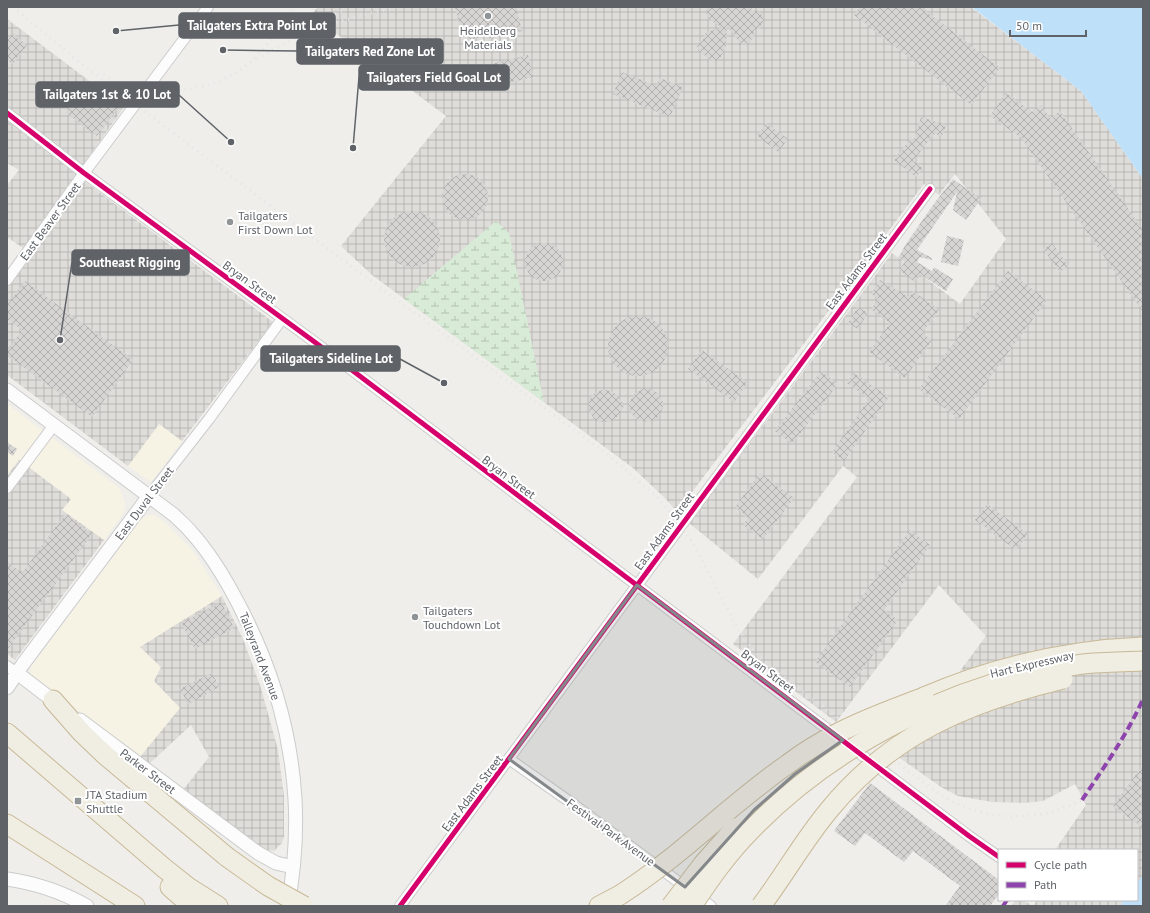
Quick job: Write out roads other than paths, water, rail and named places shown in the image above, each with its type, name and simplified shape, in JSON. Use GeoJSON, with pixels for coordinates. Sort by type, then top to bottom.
{"type":"FeatureCollection","features":[{"type":"Feature","properties":{"kind":"highway","name":"Hart Expressway"},"geometry":{"type":"LineString","coordinates":[[924,697],[977,676],[1030,662],[1087,652],[1143,647]]}},
{"type":"Feature","properties":{"kind":"highway"},"geometry":{"type":"LineString","coordinates":[[692,906],[735,846],[770,812],[800,786],[832,762],[888,728],[953,698],[1015,678],[1083,664],[1143,662]]}},
{"type":"Feature","properties":{"kind":"highway"},"geometry":{"type":"LineString","coordinates":[[761,906],[813,830],[839,798],[892,750],[915,735],[951,715],[996,698],[1067,678],[1143,662]]}},
{"type":"Feature","properties":{"kind":"highway"},"geometry":{"type":"LineString","coordinates":[[602,906],[654,872],[767,779],[803,754],[840,732],[924,697]]}},
{"type":"Feature","properties":{"kind":"highway"},"geometry":{"type":"LineString","coordinates":[[671,906],[703,864],[727,836],[781,786],[820,756],[856,732],[890,713],[924,697]]}},
{"type":"Feature","properties":{"kind":"highway"},"geometry":{"type":"LineString","coordinates":[[53,700],[82,733],[109,758],[227,856],[268,886],[304,906]]}},
{"type":"Feature","properties":{"kind":"highway"},"geometry":{"type":"LineString","coordinates":[[7,733],[164,868],[188,887],[218,906]]}},
{"type":"Feature","properties":{"kind":"highway"},"geometry":{"type":"LineString","coordinates":[[7,746],[192,906]]}},
{"type":"Feature","properties":{"kind":"highway"},"geometry":{"type":"LineString","coordinates":[[7,824],[136,906]]}},
{"type":"Feature","properties":{"kind":"highway"},"geometry":{"type":"LineString","coordinates":[[599,906],[620,895]]}},
{"type":"Feature","properties":{"kind":"street","name":"East Beaver Street"},"geometry":{"type":"LineString","coordinates":[[7,280],[84,173],[208,7]]}},
{"type":"Feature","properties":{"kind":"street","name":"Bryan Street"},"geometry":{"type":"LineString","coordinates":[[7,113],[84,173],[282,319],[998,856]]}},
{"type":"Feature","properties":{"kind":"street","name":"East Adams Street"},"geometry":{"type":"LineString","coordinates":[[400,906],[930,188]]}},
{"type":"Feature","properties":{"kind":"street","name":"East Duval Street"},"geometry":{"type":"LineString","coordinates":[[7,688],[12,670],[209,419],[282,319]]}},
{"type":"Feature","properties":{"kind":"street","name":"Talleyrand Avenue"},"geometry":{"type":"LineString","coordinates":[[7,390],[174,515],[191,532],[214,560],[230,588],[249,624],[270,674],[287,736],[293,776],[296,825],[288,906]]}},
{"type":"Feature","properties":{"kind":"street"},"geometry":{"type":"LineString","coordinates":[[7,488],[54,425]]}},
{"type":"Feature","properties":{"kind":"street","name":"Parker Street"},"geometry":{"type":"LineString","coordinates":[[12,670],[258,853],[276,863],[293,867]]}},
{"type":"Feature","properties":{"kind":"street","name":"Festival Park Avenue"},"geometry":{"type":"LineString","coordinates":[[509,759],[573,804],[711,906]]}},
{"type":"Feature","properties":{"kind":"street"},"geometry":{"type":"LineString","coordinates":[[7,878],[65,894],[87,906]]}},
{"type":"Feature","properties":{"kind":"water"},"geometry":{"type":"Polygon","coordinates":[[[972,7],[1143,7],[1143,179],[1081,91],[972,7]]]}},
{"type":"Feature","properties":{"kind":"water"},"geometry":{"type":"Polygon","coordinates":[[[1143,875],[1143,906],[1120,906],[1123,901],[1138,901],[1138,882],[1143,875]]]}},
{"type":"Feature","properties":{"kind":"railway"},"geometry":{"type":"LineString","coordinates":[[13,7],[79,62],[351,266],[607,454],[658,498],[681,524],[700,556],[738,629],[760,658],[935,791],[963,806],[978,811],[1009,816],[1025,816],[1056,811],[1082,800]]}},
{"type":"Feature","properties":{"kind":"railway"},"geometry":{"type":"LineString","coordinates":[[98,72],[120,83],[151,90],[183,90],[215,82],[229,76],[252,61],[275,35],[293,7]]}},
{"type":"Feature","properties":{"kind":"railway"},"geometry":{"type":"LineString","coordinates":[[257,59],[348,7]]}},
{"type":"Feature","properties":{"kind":"railway"},"geometry":{"type":"LineString","coordinates":[[314,31],[337,22],[396,7]]}},
{"type":"Feature","properties":{"kind":"place","name":"Heidelberg Materials"},"geometry":{"type":"Point","coordinates":[488,16]}},
{"type":"Feature","properties":{"kind":"place","name":"Tailgaters Extra Point Lot"},"geometry":{"type":"Point","coordinates":[116,31]}},
{"type":"Feature","properties":{"kind":"place","name":"Tailgaters Red Zone Lot"},"geometry":{"type":"Point","coordinates":[223,50]}},
{"type":"Feature","properties":{"kind":"place","name":"Tailgaters 1st & 10 Lot"},"geometry":{"type":"Point","coordinates":[231,142]}},
{"type":"Feature","properties":{"kind":"place","name":"Tailgaters Field Goal Lot"},"geometry":{"type":"Point","coordinates":[353,148]}},
{"type":"Feature","properties":{"kind":"place","name":"Tailgaters First Down Lot"},"geometry":{"type":"Point","coordinates":[230,222]}},
{"type":"Feature","properties":{"kind":"place","name":"Southeast Rigging"},"geometry":{"type":"Point","coordinates":[60,340]}},
{"type":"Feature","properties":{"kind":"place","name":"Tailgaters Sideline Lot"},"geometry":{"type":"Point","coordinates":[444,383]}},
{"type":"Feature","properties":{"kind":"place","name":"Tailgaters Touchdown Lot"},"geometry":{"type":"Point","coordinates":[415,617]}},
{"type":"Feature","properties":{"kind":"place","name":"JTA Stadium Shuttle"},"geometry":{"type":"Point","coordinates":[78,801]}}]}
